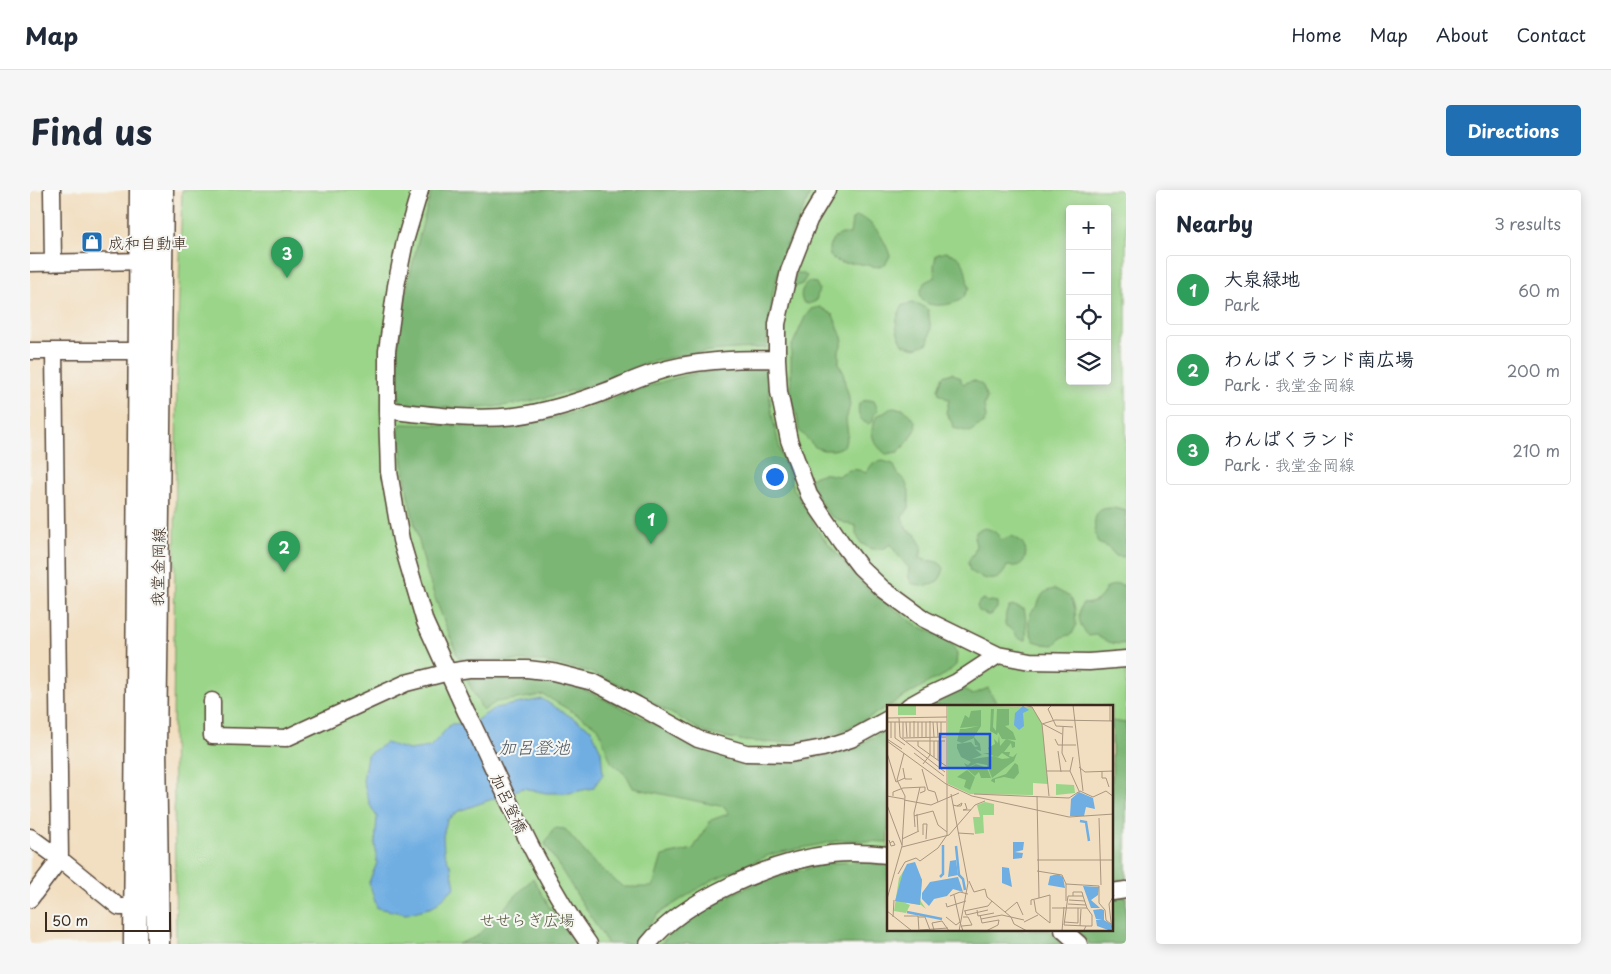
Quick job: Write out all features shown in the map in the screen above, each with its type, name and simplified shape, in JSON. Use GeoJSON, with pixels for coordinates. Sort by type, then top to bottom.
{"type":"FeatureCollection","features":[{"type":"Feature","properties":{"kind":"main road","name":"我堂金岡線"},"geometry":{"type":"LineString","coordinates":[[141,190],[150,261],[158,944]]}},
{"type":"Feature","properties":{"kind":"main road","name":"我堂金岡線"},"geometry":{"type":"LineString","coordinates":[[135,944],[139,351],[150,261],[162,190]]}},
{"type":"Feature","properties":{"kind":"street"},"geometry":{"type":"LineString","coordinates":[[52,190],[53,263]]}},
{"type":"Feature","properties":{"kind":"street","name":"加呂登橋"},"geometry":{"type":"LineString","coordinates":[[420,190],[405,241],[396,286],[387,351],[389,472],[401,540],[425,622],[466,712],[528,841],[556,892],[589,944]]}},
{"type":"Feature","properties":{"kind":"street"},"geometry":{"type":"LineString","coordinates":[[827,190],[809,220],[788,271],[777,324],[776,359],[779,392],[789,440],[809,495],[860,567],[883,588],[924,620],[998,655],[1050,661],[1089,662],[1126,659]]}},
{"type":"Feature","properties":{"kind":"street"},"geometry":{"type":"LineString","coordinates":[[30,263],[150,261]]}},
{"type":"Feature","properties":{"kind":"street"},"geometry":{"type":"LineString","coordinates":[[30,351],[139,351]]}},
{"type":"Feature","properties":{"kind":"street"},"geometry":{"type":"LineString","coordinates":[[30,899],[60,859],[54,351]]}},
{"type":"Feature","properties":{"kind":"street"},"geometry":{"type":"LineString","coordinates":[[387,410],[475,418],[516,416],[561,406],[654,373],[697,363],[741,359],[776,359]]}},
{"type":"Feature","properties":{"kind":"street"},"geometry":{"type":"LineString","coordinates":[[911,705],[957,682],[998,655]]}},
{"type":"Feature","properties":{"kind":"street"},"geometry":{"type":"LineString","coordinates":[[212,701],[212,736],[286,738],[406,683],[449,672],[527,669],[553,672],[593,682],[698,739],[746,753],[790,754],[823,748],[851,739],[887,720]]}},
{"type":"Feature","properties":{"kind":"street"},"geometry":{"type":"LineString","coordinates":[[30,837],[119,907],[157,907]]}},
{"type":"Feature","properties":{"kind":"street"},"geometry":{"type":"LineString","coordinates":[[648,944],[657,933],[701,900],[756,874],[792,862],[831,854],[869,852],[887,855]]}},
{"type":"Feature","properties":{"kind":"street"},"geometry":{"type":"LineString","coordinates":[[1065,932],[1079,944]]}},
{"type":"Feature","properties":{"kind":"green space"},"geometry":{"type":"Polygon","coordinates":[[[182,190],[1126,190],[1126,944],[176,944],[173,728],[177,360],[182,190]]]}},
{"type":"Feature","properties":{"kind":"green space"},"geometry":{"type":"Polygon","coordinates":[[[432,190],[812,190],[784,251],[773,292],[766,348],[720,350],[660,360],[638,366],[599,383],[555,395],[505,406],[470,408],[435,407],[401,403],[398,394],[397,356],[403,310],[432,190]]]}},
{"type":"Feature","properties":{"kind":"green space"},"geometry":{"type":"Polygon","coordinates":[[[855,217],[867,221],[882,237],[890,256],[885,265],[875,267],[865,264],[842,263],[830,256],[829,247],[834,238],[842,234],[850,234],[852,220],[855,217]]]}},
{"type":"Feature","properties":{"kind":"green space"},"geometry":{"type":"Polygon","coordinates":[[[945,252],[958,257],[964,265],[969,288],[959,301],[945,305],[931,305],[921,299],[920,293],[925,282],[935,277],[936,255],[945,252]]]}},
{"type":"Feature","properties":{"kind":"green space"},"geometry":{"type":"Polygon","coordinates":[[[796,273],[802,273],[807,276],[802,284],[792,288],[796,273]]]}},
{"type":"Feature","properties":{"kind":"green space"},"geometry":{"type":"Polygon","coordinates":[[[809,282],[816,283],[819,289],[816,301],[808,304],[803,302],[801,293],[809,282]]]}},
{"type":"Feature","properties":{"kind":"green space"},"geometry":{"type":"Polygon","coordinates":[[[913,303],[921,305],[928,310],[931,329],[928,343],[916,348],[904,345],[896,325],[903,305],[913,303]]]}},
{"type":"Feature","properties":{"kind":"green space"},"geometry":{"type":"Polygon","coordinates":[[[820,307],[833,315],[843,340],[839,351],[839,365],[843,371],[850,405],[846,420],[848,434],[844,446],[834,450],[823,450],[815,447],[799,430],[797,416],[791,402],[791,348],[805,317],[811,309],[820,307]]]}},
{"type":"Feature","properties":{"kind":"green space"},"geometry":{"type":"Polygon","coordinates":[[[767,369],[771,410],[780,450],[794,489],[820,534],[868,590],[918,626],[950,640],[957,654],[956,665],[946,674],[887,705],[861,722],[834,734],[807,740],[778,743],[745,741],[705,733],[622,686],[587,671],[539,661],[464,660],[458,657],[435,598],[425,566],[408,496],[398,430],[401,424],[475,426],[549,419],[683,376],[714,371],[767,369]]]}},
{"type":"Feature","properties":{"kind":"green space"},"geometry":{"type":"Polygon","coordinates":[[[952,373],[961,378],[964,384],[969,381],[976,381],[981,384],[987,398],[984,405],[986,418],[983,424],[970,432],[953,428],[946,413],[949,400],[939,394],[938,389],[943,376],[952,373]]]}},
{"type":"Feature","properties":{"kind":"green space"},"geometry":{"type":"Polygon","coordinates":[[[862,401],[874,401],[878,410],[874,415],[873,421],[868,424],[861,419],[858,408],[862,401]]]}},
{"type":"Feature","properties":{"kind":"green space"},"geometry":{"type":"Polygon","coordinates":[[[891,408],[904,409],[915,421],[916,429],[909,441],[898,452],[886,454],[875,442],[872,430],[877,415],[891,408]]]}},
{"type":"Feature","properties":{"kind":"green space"},"geometry":{"type":"Polygon","coordinates":[[[883,461],[893,464],[898,474],[905,481],[909,491],[909,508],[902,517],[907,530],[915,534],[922,546],[920,558],[939,563],[944,568],[939,579],[932,584],[911,583],[908,575],[909,568],[891,544],[883,549],[871,549],[861,543],[856,534],[856,526],[829,515],[808,481],[819,475],[838,476],[852,470],[866,473],[873,463],[883,461]]]}},
{"type":"Feature","properties":{"kind":"green space"},"geometry":{"type":"Polygon","coordinates":[[[1114,508],[1126,511],[1126,555],[1123,557],[1116,556],[1108,547],[1098,543],[1096,535],[1095,521],[1098,513],[1104,509],[1114,508]]]}},
{"type":"Feature","properties":{"kind":"green space"},"geometry":{"type":"Polygon","coordinates":[[[985,528],[998,535],[1001,540],[1011,536],[1016,538],[1022,543],[1026,551],[1023,562],[1019,565],[1007,566],[1004,572],[996,579],[986,579],[970,571],[968,563],[976,545],[974,537],[977,531],[985,528]]]}},
{"type":"Feature","properties":{"kind":"green space"},"geometry":{"type":"Polygon","coordinates":[[[1118,584],[1126,586],[1126,643],[1122,644],[1110,642],[1096,635],[1089,636],[1081,626],[1079,617],[1082,604],[1095,602],[1107,587],[1118,584]]]}},
{"type":"Feature","properties":{"kind":"green space"},"geometry":{"type":"Polygon","coordinates":[[[1055,589],[1070,597],[1073,602],[1076,626],[1072,634],[1062,637],[1054,645],[1044,644],[1034,641],[1030,631],[1029,620],[1042,595],[1055,589]]]}},
{"type":"Feature","properties":{"kind":"green space"},"geometry":{"type":"Polygon","coordinates":[[[984,599],[988,602],[997,602],[997,608],[991,615],[979,611],[977,606],[984,599]]]}},
{"type":"Feature","properties":{"kind":"green space"},"geometry":{"type":"Polygon","coordinates":[[[1014,606],[1024,609],[1026,640],[1018,638],[1005,625],[1006,613],[1009,607],[1014,606]]]}},
{"type":"Feature","properties":{"kind":"green space"},"geometry":{"type":"Polygon","coordinates":[[[472,675],[528,676],[574,685],[698,746],[750,761],[802,760],[840,753],[887,730],[887,842],[842,840],[772,854],[712,880],[658,914],[632,944],[608,944],[545,844],[554,828],[565,829],[594,863],[623,887],[653,887],[662,856],[693,849],[711,820],[728,814],[725,807],[633,788],[627,776],[611,762],[598,727],[544,695],[496,702],[483,711],[467,680],[472,675]]]}},
{"type":"Feature","properties":{"kind":"green space"},"geometry":{"type":"Polygon","coordinates":[[[962,688],[972,695],[988,688],[997,705],[925,705],[962,688]]]}},
{"type":"Feature","properties":{"kind":"green space"},"geometry":{"type":"Polygon","coordinates":[[[1114,721],[1126,723],[1126,880],[1114,880],[1114,721]]]}},
{"type":"Feature","properties":{"kind":"green space"},"geometry":{"type":"Polygon","coordinates":[[[861,862],[887,865],[887,932],[1050,932],[1063,944],[660,944],[680,926],[732,894],[765,880],[828,863],[861,862]]]}},
{"type":"Feature","properties":{"kind":"green space","name":"せせらぎ広場"},"geometry":{"type":"Polygon","coordinates":[[[533,878],[551,910],[576,944],[458,944],[476,937],[533,878]]]}},
{"type":"Feature","properties":{"kind":"green space"},"geometry":{"type":"Polygon","coordinates":[[[1114,897],[1126,897],[1126,944],[1090,944],[1079,932],[1114,932],[1114,897]]]}},
{"type":"Feature","properties":{"kind":"water","name":"加呂登池"},"geometry":{"type":"Polygon","coordinates":[[[542,699],[591,729],[601,751],[603,774],[593,788],[569,793],[546,793],[523,788],[459,811],[447,820],[443,836],[444,852],[451,867],[455,887],[433,907],[406,914],[377,908],[369,882],[377,863],[375,844],[377,817],[370,805],[363,781],[367,755],[386,743],[409,750],[430,747],[451,724],[472,723],[495,708],[542,699]]]}},
{"type":"Feature","properties":{"kind":"place","name":"成和自動車"},"geometry":{"type":"Point","coordinates":[92,242]}},
{"type":"Feature","properties":{"kind":"place","name":"わんぱくランド"},"geometry":{"type":"Point","coordinates":[287,278]}},
{"type":"Feature","properties":{"kind":"place","name":"大泉緑地"},"geometry":{"type":"Point","coordinates":[651,544]}},
{"type":"Feature","properties":{"kind":"place","name":"わんぱくランド南広場"},"geometry":{"type":"Point","coordinates":[284,572]}}]}
